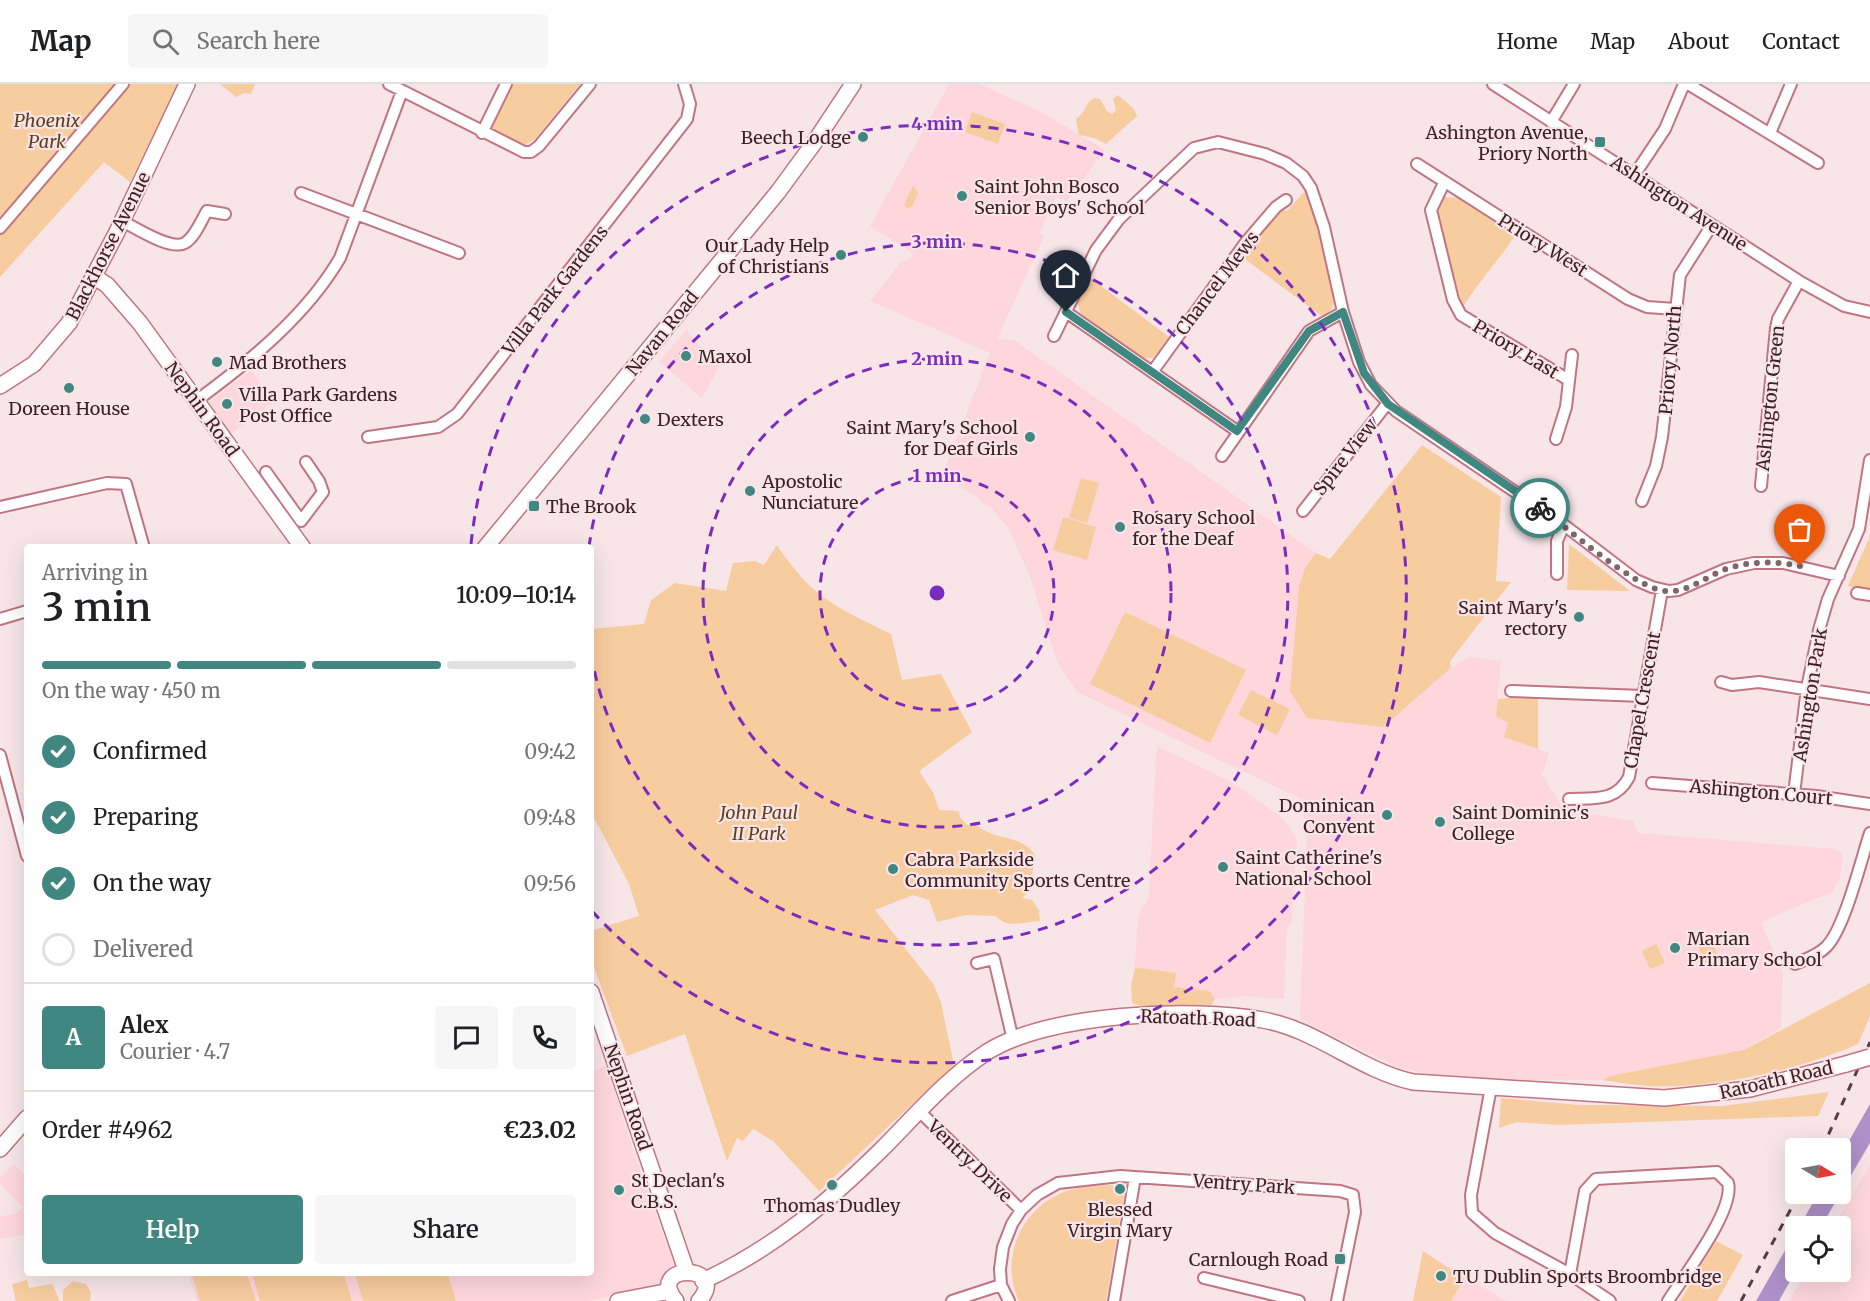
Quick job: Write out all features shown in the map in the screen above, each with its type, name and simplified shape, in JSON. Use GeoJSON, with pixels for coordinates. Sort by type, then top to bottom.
{"type":"FeatureCollection","features":[{"type":"Feature","properties":{"kind":"main road","name":"Blackhorse Avenue"},"geometry":{"type":"LineString","coordinates":[[0,386],[34,364],[54,344],[69,323],[95,277],[187,84]]}},
{"type":"Feature","properties":{"kind":"main road","name":"Navan Road"},"geometry":{"type":"LineString","coordinates":[[489,544],[778,192],[853,84]]}},
{"type":"Feature","properties":{"kind":"main road","name":"Nephin Road"},"geometry":{"type":"LineString","coordinates":[[95,277],[107,285],[127,308],[196,401],[265,479],[299,544]]}},
{"type":"Feature","properties":{"kind":"main road","name":"Nephin Road"},"geometry":{"type":"LineString","coordinates":[[594,1001],[686,1270]]}},
{"type":"Feature","properties":{"kind":"main road","name":"Ratoath Road"},"geometry":{"type":"LineString","coordinates":[[703,1281],[753,1256],[800,1223],[919,1111],[988,1052],[1013,1040],[1063,1027],[1118,1017],[1178,1014],[1244,1017],[1287,1027],[1395,1078],[1442,1085],[1664,1098],[1750,1089],[1870,1057]]}},
{"type":"Feature","properties":{"kind":"main road"},"geometry":{"type":"LineString","coordinates":[[0,1149],[24,1121]]}},
{"type":"Feature","properties":{"kind":"main road"},"geometry":{"type":"LineString","coordinates":[[618,1301],[673,1296],[672,1279],[686,1270],[697,1273],[703,1281],[704,1292],[699,1301]]}},
{"type":"Feature","properties":{"kind":"street"},"geometry":{"type":"LineString","coordinates":[[0,228],[123,84]]}},
{"type":"Feature","properties":{"kind":"street"},"geometry":{"type":"LineString","coordinates":[[389,84],[524,152],[531,152],[539,146],[590,84]]}},
{"type":"Feature","properties":{"kind":"street"},"geometry":{"type":"LineString","coordinates":[[483,132],[506,84]]}},
{"type":"Feature","properties":{"kind":"street","name":"Villa Park Gardens"},"geometry":{"type":"LineString","coordinates":[[368,437],[438,427],[457,414],[687,119],[690,104],[684,84]]}},
{"type":"Feature","properties":{"kind":"street","name":"Ashington Avenue"},"geometry":{"type":"LineString","coordinates":[[1493,84],[1799,281],[1844,306],[1870,312]]}},
{"type":"Feature","properties":{"kind":"street"},"geometry":{"type":"LineString","coordinates":[[1551,122],[1574,84]]}},
{"type":"Feature","properties":{"kind":"street"},"geometry":{"type":"LineString","coordinates":[[1635,174],[1665,129],[1686,84],[1818,163]]}},
{"type":"Feature","properties":{"kind":"street"},"geometry":{"type":"LineString","coordinates":[[1770,133],[1791,84]]}},
{"type":"Feature","properties":{"kind":"street"},"geometry":{"type":"LineString","coordinates":[[196,401],[272,338],[320,288],[340,258],[402,91]]}},
{"type":"Feature","properties":{"kind":"street"},"geometry":{"type":"LineString","coordinates":[[1054,336],[1095,250],[1119,219],[1194,148],[1218,142],[1278,159],[1303,176],[1311,188],[1324,227],[1343,312],[1364,373],[1388,404],[1564,525],[1636,580],[1662,590],[1678,590],[1726,569],[1754,563],[1783,563],[1839,576]]}},
{"type":"Feature","properties":{"kind":"street","name":"Priory West"},"geometry":{"type":"LineString","coordinates":[[1417,164],[1628,299],[1647,307],[1675,309]]}},
{"type":"Feature","properties":{"kind":"street","name":"Priory East"},"geometry":{"type":"LineString","coordinates":[[1444,183],[1431,210],[1458,311],[1473,324],[1567,379]]}},
{"type":"Feature","properties":{"kind":"street"},"geometry":{"type":"LineString","coordinates":[[301,193],[459,253]]}},
{"type":"Feature","properties":{"kind":"street","name":"Chancel Mews"},"geometry":{"type":"LineString","coordinates":[[1153,371],[1246,242],[1276,207],[1286,200]]}},
{"type":"Feature","properties":{"kind":"street"},"geometry":{"type":"LineString","coordinates":[[122,221],[172,245],[184,244],[192,236],[207,211],[225,214]]}},
{"type":"Feature","properties":{"kind":"street","name":"Priory North"},"geometry":{"type":"LineString","coordinates":[[1642,501],[1656,466],[1662,437],[1674,346],[1675,309],[1680,275],[1712,225]]}},
{"type":"Feature","properties":{"kind":"street","name":"Ashington Green"},"geometry":{"type":"LineString","coordinates":[[1761,486],[1776,328],[1778,319],[1799,281]]}},
{"type":"Feature","properties":{"kind":"street"},"geometry":{"type":"LineString","coordinates":[[1066,312],[1237,431]]}},
{"type":"Feature","properties":{"kind":"street"},"geometry":{"type":"LineString","coordinates":[[1222,456],[1237,431],[1309,331],[1343,312]]}},
{"type":"Feature","properties":{"kind":"street","name":"Priory East"},"geometry":{"type":"LineString","coordinates":[[1556,439],[1566,407],[1567,379],[1572,355]]}},
{"type":"Feature","properties":{"kind":"street","name":"Spire View"},"geometry":{"type":"LineString","coordinates":[[1303,512],[1388,404]]}},
{"type":"Feature","properties":{"kind":"street","name":"Ashington Park"},"geometry":{"type":"LineString","coordinates":[[1794,794],[1808,688],[1819,630],[1828,599],[1859,529],[1870,460]]}},
{"type":"Feature","properties":{"kind":"street"},"geometry":{"type":"LineString","coordinates":[[265,479],[301,521],[323,492],[320,481],[306,462]]}},
{"type":"Feature","properties":{"kind":"street"},"geometry":{"type":"LineString","coordinates":[[0,507],[107,483],[126,484],[143,544]]}},
{"type":"Feature","properties":{"kind":"street"},"geometry":{"type":"LineString","coordinates":[[1557,574],[1557,541],[1564,525]]}},
{"type":"Feature","properties":{"kind":"street","name":"Chapel Crescent"},"geometry":{"type":"LineString","coordinates":[[1569,799],[1613,796],[1623,788],[1629,777],[1662,590]]}},
{"type":"Feature","properties":{"kind":"street"},"geometry":{"type":"LineString","coordinates":[[1857,593],[1870,595]]}},
{"type":"Feature","properties":{"kind":"street"},"geometry":{"type":"LineString","coordinates":[[0,619],[24,612]]}},
{"type":"Feature","properties":{"kind":"street"},"geometry":{"type":"LineString","coordinates":[[1721,682],[1732,685],[1759,682],[1870,699]]}},
{"type":"Feature","properties":{"kind":"street"},"geometry":{"type":"LineString","coordinates":[[1510,691],[1643,696]]}},
{"type":"Feature","properties":{"kind":"street"},"geometry":{"type":"LineString","coordinates":[[0,755],[24,845]]}},
{"type":"Feature","properties":{"kind":"street","name":"Ashington Court"},"geometry":{"type":"LineString","coordinates":[[1652,783],[1794,794],[1870,804]]}},
{"type":"Feature","properties":{"kind":"street"},"geometry":{"type":"LineString","coordinates":[[1795,964],[1821,951],[1829,944],[1838,928],[1870,833]]}},
{"type":"Feature","properties":{"kind":"street"},"geometry":{"type":"LineString","coordinates":[[976,963],[994,959],[1013,1040]]}},
{"type":"Feature","properties":{"kind":"street"},"geometry":{"type":"LineString","coordinates":[[1491,1088],[1471,1195],[1472,1213],[1496,1233],[1570,1274],[1610,1301]]}},
{"type":"Feature","properties":{"kind":"street","name":"Ventry Drive"},"geometry":{"type":"LineString","coordinates":[[919,1111],[1021,1210]]}},
{"type":"Feature","properties":{"kind":"street"},"geometry":{"type":"LineString","coordinates":[[1570,1274],[1586,1191],[1596,1179],[1717,1172],[1728,1183],[1729,1197],[1715,1226],[1668,1301]]}},
{"type":"Feature","properties":{"kind":"street","name":"Ventry Park"},"geometry":{"type":"LineString","coordinates":[[1009,1301],[1001,1285],[1003,1247],[1021,1210],[1037,1195],[1058,1184],[1099,1177],[1318,1189],[1353,1195],[1355,1212],[1337,1301]]}},
{"type":"Feature","properties":{"kind":"street"},"geometry":{"type":"LineString","coordinates":[[1114,1301],[1135,1178]]}},
{"type":"Feature","properties":{"kind":"street"},"geometry":{"type":"LineString","coordinates":[[1204,1278],[1299,1301]]}},
{"type":"Feature","properties":{"kind":"street"},"geometry":{"type":"LineString","coordinates":[[952,1301],[1001,1285]]}},
{"type":"Feature","properties":{"kind":"shaded area"},"geometry":{"type":"Polygon","coordinates":[[[949,84],[979,84],[1039,111],[1105,150],[1067,201],[1056,197],[1039,234],[1044,236],[997,339],[1014,340],[1316,553],[1305,568],[1290,691],[1383,727],[1451,668],[1470,657],[1501,661],[1496,716],[1508,723],[1505,737],[1549,753],[1542,775],[1567,814],[1599,815],[1633,821],[1638,833],[1835,849],[1843,855],[1840,879],[1832,892],[1761,922],[1783,974],[1781,1028],[1744,1050],[1610,1076],[1603,1080],[1454,1079],[1397,1067],[1300,1019],[1307,830],[1299,798],[1077,692],[1057,662],[1030,577],[1009,529],[992,509],[943,474],[990,353],[870,301],[902,261],[910,260],[913,253],[870,226],[949,84]]]}},
{"type":"Feature","properties":{"kind":"shaded area"},"geometry":{"type":"Polygon","coordinates":[[[686,330],[706,353],[721,364],[702,398],[659,362],[686,330]]]}},
{"type":"Feature","properties":{"kind":"shaded area"},"geometry":{"type":"Polygon","coordinates":[[[251,370],[274,402],[230,434],[210,407],[210,402],[251,370]]]}},
{"type":"Feature","properties":{"kind":"shaded area","name":"Saint Catherine's National School"},"geometry":{"type":"Polygon","coordinates":[[[1159,747],[1230,781],[1280,816],[1297,838],[1292,922],[1287,927],[1284,999],[1245,996],[1215,999],[1211,1005],[1132,1003],[1138,916],[1149,897],[1156,753],[1159,747]]]}},
{"type":"Feature","properties":{"kind":"shaded area"},"geometry":{"type":"Polygon","coordinates":[[[607,1066],[634,1153],[673,1263],[659,1286],[589,1301],[197,1301],[189,1276],[594,1276],[594,1070],[607,1066]]]}},
{"type":"Feature","properties":{"kind":"shaded area"},"geometry":{"type":"Polygon","coordinates":[[[1870,1104],[1870,1143],[1851,1175],[1851,1138],[1870,1104]]]}},
{"type":"Feature","properties":{"kind":"shaded area"},"geometry":{"type":"Polygon","coordinates":[[[14,1164],[24,1174],[24,1235],[0,1239],[0,1217],[16,1213],[23,1207],[0,1184],[0,1178],[14,1164]]]}},
{"type":"Feature","properties":{"kind":"shaded area"},"geometry":{"type":"Polygon","coordinates":[[[1870,1165],[1870,1301],[1789,1301],[1799,1282],[1851,1282],[1851,1216],[1840,1216],[1847,1204],[1851,1204],[1851,1197],[1870,1165]]]}},
{"type":"Feature","properties":{"kind":"shaded area"},"geometry":{"type":"Polygon","coordinates":[[[1812,1204],[1834,1204],[1827,1216],[1805,1216],[1812,1204]]]}},
{"type":"Feature","properties":{"kind":"shaded area"},"geometry":{"type":"Polygon","coordinates":[[[1785,1250],[1785,1282],[1789,1282],[1779,1301],[1756,1301],[1785,1250]]]}},
{"type":"Feature","properties":{"kind":"shaded area","name":"TU Dublin Sports Broombridge"},"geometry":{"type":"Polygon","coordinates":[[[1423,1251],[1506,1301],[1413,1301],[1423,1251]]]}},
{"type":"Feature","properties":{"kind":"green space","name":"Phoenix Park"},"geometry":{"type":"Polygon","coordinates":[[[0,84],[178,84],[130,182],[104,162],[0,277],[0,84]]]}},
{"type":"Feature","properties":{"kind":"green space"},"geometry":{"type":"Polygon","coordinates":[[[220,84],[255,84],[251,94],[244,93],[236,97],[220,84]]]}},
{"type":"Feature","properties":{"kind":"green space"},"geometry":{"type":"Polygon","coordinates":[[[509,84],[580,84],[535,139],[523,146],[487,129],[509,84]]]}},
{"type":"Feature","properties":{"kind":"green space"},"geometry":{"type":"Polygon","coordinates":[[[1118,95],[1134,109],[1137,116],[1106,144],[1094,138],[1079,135],[1076,119],[1091,100],[1100,99],[1107,111],[1112,114],[1116,110],[1113,99],[1118,95]]]}},
{"type":"Feature","properties":{"kind":"green space"},"geometry":{"type":"Polygon","coordinates":[[[972,112],[1005,124],[998,144],[965,132],[972,112]]]}},
{"type":"Feature","properties":{"kind":"green space"},"geometry":{"type":"Polygon","coordinates":[[[913,186],[918,193],[913,205],[908,209],[904,205],[913,186]]]}},
{"type":"Feature","properties":{"kind":"green space"},"geometry":{"type":"Polygon","coordinates":[[[1305,191],[1310,198],[1335,299],[1331,310],[1323,317],[1242,257],[1280,210],[1287,211],[1305,191]]]}},
{"type":"Feature","properties":{"kind":"green space"},"geometry":{"type":"Polygon","coordinates":[[[1445,197],[1459,198],[1516,234],[1463,307],[1435,214],[1436,207],[1445,197]]]}},
{"type":"Feature","properties":{"kind":"green space"},"geometry":{"type":"Polygon","coordinates":[[[1089,277],[1169,337],[1153,358],[1140,358],[1082,317],[1077,301],[1089,277]]]}},
{"type":"Feature","properties":{"kind":"green space"},"geometry":{"type":"Polygon","coordinates":[[[1422,445],[1501,497],[1496,581],[1511,582],[1454,656],[1450,662],[1451,668],[1383,727],[1307,718],[1290,691],[1299,586],[1305,568],[1316,553],[1330,559],[1422,445]]]}},
{"type":"Feature","properties":{"kind":"green space"},"geometry":{"type":"Polygon","coordinates":[[[1081,478],[1099,483],[1087,523],[1069,518],[1081,478]]]}},
{"type":"Feature","properties":{"kind":"green space"},"geometry":{"type":"Polygon","coordinates":[[[1063,517],[1096,527],[1087,560],[1053,550],[1063,517]]]}},
{"type":"Feature","properties":{"kind":"green space"},"geometry":{"type":"Polygon","coordinates":[[[1870,536],[1870,590],[1848,586],[1870,536]]]}},
{"type":"Feature","properties":{"kind":"green space"},"geometry":{"type":"Polygon","coordinates":[[[1569,544],[1630,591],[1567,590],[1569,544]]]}},
{"type":"Feature","properties":{"kind":"green space","name":"John Paul II Park"},"geometry":{"type":"Polygon","coordinates":[[[777,545],[802,577],[826,599],[891,634],[902,680],[941,674],[972,732],[919,771],[934,794],[939,810],[959,811],[960,817],[967,825],[976,824],[983,830],[1022,843],[1035,855],[1030,890],[1022,898],[1032,900],[1039,910],[1040,921],[1010,924],[995,916],[966,915],[937,922],[929,900],[913,895],[875,910],[934,985],[941,1003],[954,1065],[819,1191],[773,1141],[753,1129],[743,1141],[737,1138],[727,1161],[685,1034],[627,1056],[594,967],[594,930],[639,916],[629,884],[594,818],[594,629],[644,624],[651,600],[675,583],[726,591],[733,563],[755,561],[764,565],[777,545]]]}},
{"type":"Feature","properties":{"kind":"green space"},"geometry":{"type":"Polygon","coordinates":[[[1125,612],[1246,670],[1210,743],[1090,684],[1125,612]]]}},
{"type":"Feature","properties":{"kind":"green space"},"geometry":{"type":"Polygon","coordinates":[[[1251,690],[1290,709],[1277,735],[1238,715],[1251,690]]]}},
{"type":"Feature","properties":{"kind":"green space"},"geometry":{"type":"Polygon","coordinates":[[[1538,696],[1538,749],[1504,737],[1508,723],[1496,716],[1498,699],[1538,696]]]}},
{"type":"Feature","properties":{"kind":"green space"},"geometry":{"type":"Polygon","coordinates":[[[1710,937],[1720,960],[1706,965],[1696,943],[1710,937]]]}},
{"type":"Feature","properties":{"kind":"green space"},"geometry":{"type":"Polygon","coordinates":[[[1656,944],[1665,963],[1650,969],[1642,951],[1656,944]]]}},
{"type":"Feature","properties":{"kind":"green space"},"geometry":{"type":"Polygon","coordinates":[[[1135,969],[1176,973],[1174,987],[1209,991],[1215,999],[1211,1005],[1150,1009],[1132,1003],[1131,985],[1135,969]]]}},
{"type":"Feature","properties":{"kind":"green space"},"geometry":{"type":"Polygon","coordinates":[[[1870,983],[1870,1016],[1858,1044],[1835,1053],[1783,1070],[1728,1081],[1649,1086],[1603,1080],[1610,1076],[1744,1050],[1870,983]]]}},
{"type":"Feature","properties":{"kind":"green space"},"geometry":{"type":"Polygon","coordinates":[[[1829,1092],[1818,1116],[1558,1125],[1517,1122],[1499,1128],[1501,1098],[1579,1105],[1722,1106],[1829,1092]]]}},
{"type":"Feature","properties":{"kind":"green space"},"geometry":{"type":"Polygon","coordinates":[[[1111,1185],[1122,1190],[1124,1195],[1106,1301],[1019,1301],[1013,1284],[1012,1267],[1019,1234],[1028,1220],[1039,1207],[1053,1197],[1070,1190],[1111,1185]]]}},
{"type":"Feature","properties":{"kind":"green space"},"geometry":{"type":"Polygon","coordinates":[[[1716,1241],[1743,1255],[1717,1301],[1680,1301],[1716,1241]]]}},
{"type":"Feature","properties":{"kind":"green space","name":"TU Dublin Sports Broombridge"},"geometry":{"type":"Polygon","coordinates":[[[1423,1251],[1464,1279],[1451,1301],[1413,1301],[1423,1251]]]}},
{"type":"Feature","properties":{"kind":"green space"},"geometry":{"type":"Polygon","coordinates":[[[193,1276],[248,1276],[256,1301],[200,1301],[193,1276]]]}},
{"type":"Feature","properties":{"kind":"green space"},"geometry":{"type":"Polygon","coordinates":[[[253,1276],[345,1276],[352,1301],[260,1301],[253,1276]]]}},
{"type":"Feature","properties":{"kind":"green space"},"geometry":{"type":"Polygon","coordinates":[[[356,1276],[449,1276],[456,1301],[363,1301],[356,1276]]]}},
{"type":"Feature","properties":{"kind":"green space"},"geometry":{"type":"Polygon","coordinates":[[[27,1280],[29,1288],[52,1284],[60,1301],[16,1301],[12,1284],[27,1280]]]}},
{"type":"Feature","properties":{"kind":"green space"},"geometry":{"type":"Polygon","coordinates":[[[73,1281],[86,1284],[91,1293],[90,1301],[63,1301],[63,1290],[73,1281]]]}},
{"type":"Feature","properties":{"kind":"railway"},"geometry":{"type":"LineString","coordinates":[[1827,1138],[1870,1042]]}},
{"type":"Feature","properties":{"kind":"railway"},"geometry":{"type":"LineString","coordinates":[[1741,1301],[1794,1204]]}},
{"type":"Feature","properties":{"kind":"way so far"},"geometry":{"type":"LineString","coordinates":[[1540,508],[1636,580],[1662,590],[1678,590],[1695,585],[1726,569],[1754,563],[1783,563],[1800,566]]}},
{"type":"Feature","properties":{"kind":"place","name":"Beech Lodge"},"geometry":{"type":"Point","coordinates":[863,137]}},
{"type":"Feature","properties":{"kind":"place","name":"Ashington Avenue, Priory North"},"geometry":{"type":"Point","coordinates":[1600,142]}},
{"type":"Feature","properties":{"kind":"place","name":"Saint John Bosco Senior Boys' School"},"geometry":{"type":"Point","coordinates":[962,196]}},
{"type":"Feature","properties":{"kind":"place","name":"Our Lady Help of Christians"},"geometry":{"type":"Point","coordinates":[841,255]}},
{"type":"Feature","properties":{"kind":"place","name":"Maxol"},"geometry":{"type":"Point","coordinates":[686,356]}},
{"type":"Feature","properties":{"kind":"place","name":"Mad Brothers"},"geometry":{"type":"Point","coordinates":[217,362]}},
{"type":"Feature","properties":{"kind":"place","name":"Doreen House"},"geometry":{"type":"Point","coordinates":[69,388]}},
{"type":"Feature","properties":{"kind":"place","name":"Villa Park Gardens Post Office"},"geometry":{"type":"Point","coordinates":[227,404]}},
{"type":"Feature","properties":{"kind":"place","name":"Dexters"},"geometry":{"type":"Point","coordinates":[645,419]}},
{"type":"Feature","properties":{"kind":"place","name":"Saint Mary's School for Deaf Girls"},"geometry":{"type":"Point","coordinates":[1030,437]}},
{"type":"Feature","properties":{"kind":"place","name":"Apostolic Nunciature"},"geometry":{"type":"Point","coordinates":[750,491]}},
{"type":"Feature","properties":{"kind":"place","name":"The Brook"},"geometry":{"type":"Point","coordinates":[534,506]}},
{"type":"Feature","properties":{"kind":"place","name":"Rosary School for the Deaf"},"geometry":{"type":"Point","coordinates":[1120,527]}},
{"type":"Feature","properties":{"kind":"place","name":"Saint Mary's rectory"},"geometry":{"type":"Point","coordinates":[1579,617]}},
{"type":"Feature","properties":{"kind":"place","name":"Dominican Convent"},"geometry":{"type":"Point","coordinates":[1387,815]}},
{"type":"Feature","properties":{"kind":"place","name":"Saint Dominic's College"},"geometry":{"type":"Point","coordinates":[1440,822]}},
{"type":"Feature","properties":{"kind":"place","name":"Saint Catherine's National School"},"geometry":{"type":"Point","coordinates":[1223,867]}},
{"type":"Feature","properties":{"kind":"place","name":"Cabra Parkside Community Sports Centre"},"geometry":{"type":"Point","coordinates":[893,869]}},
{"type":"Feature","properties":{"kind":"place","name":"Marian Primary School"},"geometry":{"type":"Point","coordinates":[1675,948]}},
{"type":"Feature","properties":{"kind":"place","name":"Thomas Dudley"},"geometry":{"type":"Point","coordinates":[832,1185]}},
{"type":"Feature","properties":{"kind":"place","name":"Blessed Virgin Mary"},"geometry":{"type":"Point","coordinates":[1120,1189]}},
{"type":"Feature","properties":{"kind":"place","name":"St Declan's C.B.S."},"geometry":{"type":"Point","coordinates":[619,1190]}},
{"type":"Feature","properties":{"kind":"place","name":"Carnlough Road"},"geometry":{"type":"Point","coordinates":[1340,1259]}},
{"type":"Feature","properties":{"kind":"place","name":"TU Dublin Sports Broombridge"},"geometry":{"type":"Point","coordinates":[1441,1276]}},
{"type":"Feature","properties":{"kind":"route"},"geometry":{"type":"LineString","coordinates":[[1066,312],[1237,431],[1309,331],[1343,312],[1364,373],[1371,385],[1388,404],[1540,508]]}}]}
